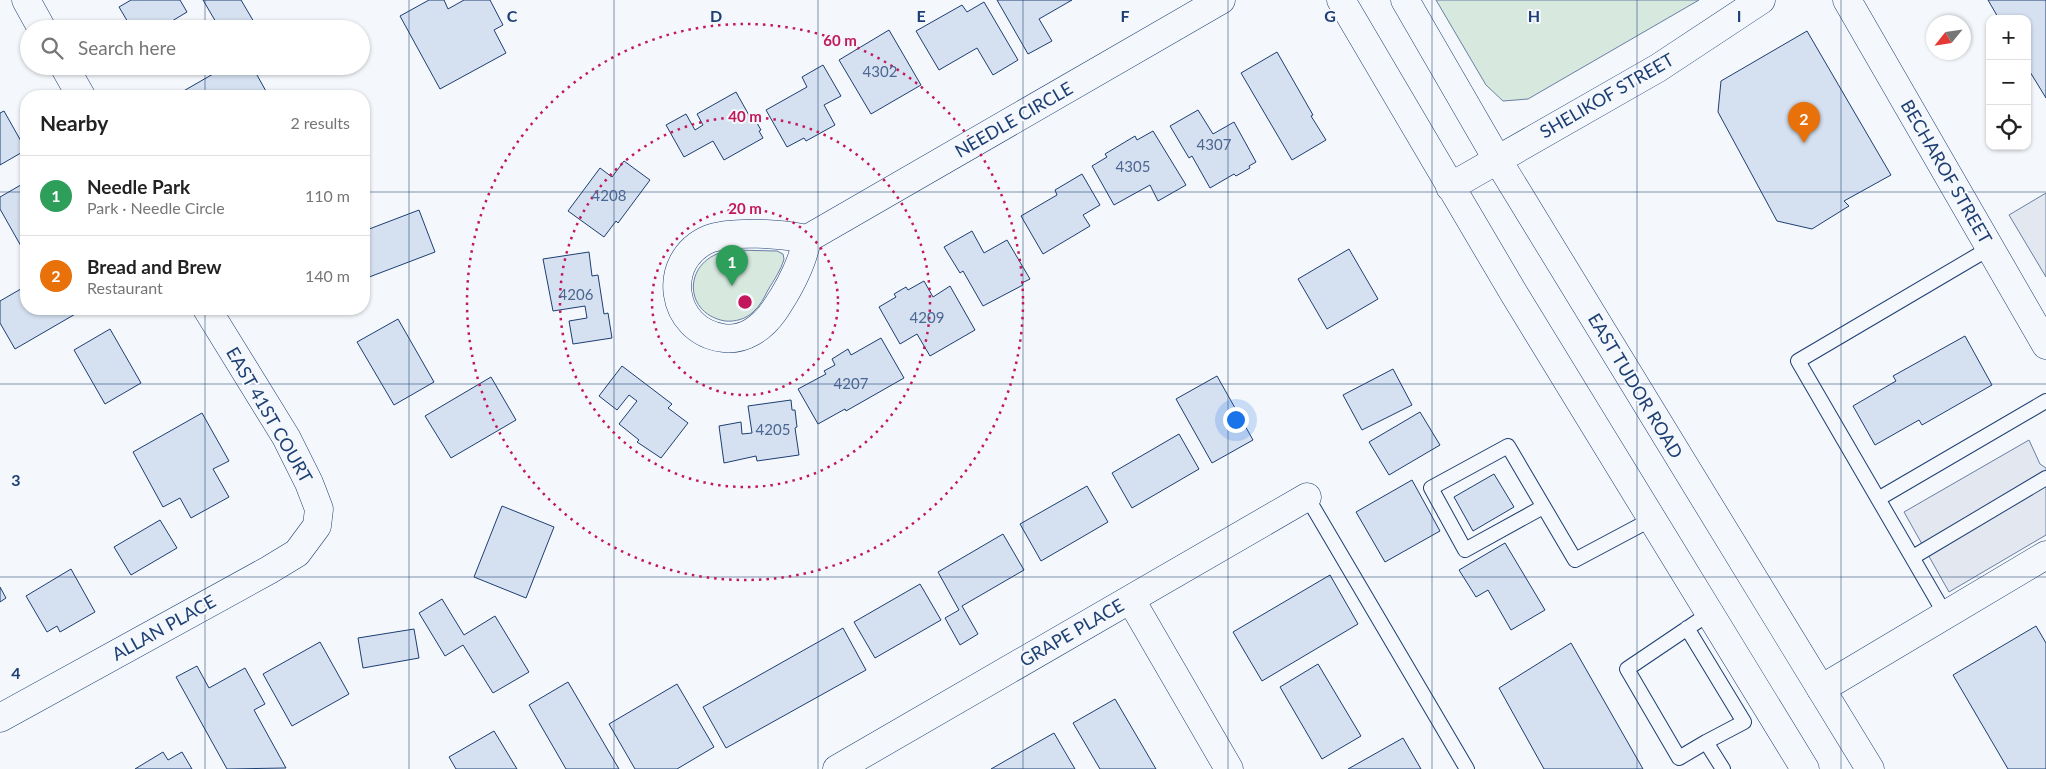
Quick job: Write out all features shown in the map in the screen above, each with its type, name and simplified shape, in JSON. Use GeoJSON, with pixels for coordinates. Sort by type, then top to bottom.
{"type":"FeatureCollection","features":[{"type":"Feature","properties":{"kind":"street"},"geometry":{"type":"LineString","coordinates":[[26,0],[37,20]]}},
{"type":"Feature","properties":{"kind":"street","name":"NEEDLE CIRCLE"},"geometry":{"type":"LineString","coordinates":[[808,240],[1221,0]]}},
{"type":"Feature","properties":{"kind":"street"},"geometry":{"type":"LineString","coordinates":[[1340,0],[1450,186],[1802,768]]}},
{"type":"Feature","properties":{"kind":"street","name":"EAST TUDOR ROAD"},"geometry":{"type":"LineString","coordinates":[[1405,0],[1497,160],[1870,769]]}},
{"type":"Feature","properties":{"kind":"street","name":"SHELIKOF STREET"},"geometry":{"type":"LineString","coordinates":[[1450,186],[1658,68],[1761,0]]}},
{"type":"Feature","properties":{"kind":"street","name":"BECHAROF STREET"},"geometry":{"type":"LineString","coordinates":[[1847,0],[2046,345]]}},
{"type":"Feature","properties":{"kind":"street"},"geometry":{"type":"LineString","coordinates":[[69,75],[78,90]]}},
{"type":"Feature","properties":{"kind":"street"},"geometry":{"type":"LineString","coordinates":[[757,234],[808,240],[795,275],[778,305],[764,322],[746,336],[733,339],[706,334],[693,325],[683,311],[677,294],[679,272],[690,252],[704,242],[719,236],[757,234]]}},
{"type":"Feature","properties":{"kind":"street","name":"EAST 41ST COURT"},"geometry":{"type":"LineString","coordinates":[[211,315],[286,437],[309,483],[319,509],[317,526]]}},
{"type":"Feature","properties":{"kind":"street","name":"GRAPE PLACE"},"geometry":{"type":"LineString","coordinates":[[837,769],[1307,497]]}},
{"type":"Feature","properties":{"kind":"street","name":"ALLAN PLACE"},"geometry":{"type":"LineString","coordinates":[[0,718],[269,570],[297,552],[317,526]]}},
{"type":"Feature","properties":{"kind":"street"},"geometry":{"type":"LineString","coordinates":[[1821,689],[2046,555]]}},
{"type":"Feature","properties":{"kind":"street"},"geometry":{"type":"LineString","coordinates":[[1131,600],[1228,769]]}},
{"type":"Feature","properties":{"kind":"lane"},"geometry":{"type":"LineString","coordinates":[[1945,614],[1798,361],[1990,248]]}},
{"type":"Feature","properties":{"kind":"lane"},"geometry":{"type":"LineString","coordinates":[[1878,499],[2046,401]]}},
{"type":"Feature","properties":{"kind":"lane"},"geometry":{"type":"LineString","coordinates":[[1543,507],[1465,550],[1431,488],[1508,446],[1575,560],[1652,519]]}},
{"type":"Feature","properties":{"kind":"lane"},"geometry":{"type":"LineString","coordinates":[[1912,557],[2046,478]]}},
{"type":"Feature","properties":{"kind":"lane"},"geometry":{"type":"LineString","coordinates":[[1307,497],[1467,769]]}},
{"type":"Feature","properties":{"kind":"lane"},"geometry":{"type":"LineString","coordinates":[[1687,628],[1744,722],[1679,758],[1627,669],[1687,628],[1710,613]]}},
{"type":"Feature","properties":{"kind":"lane"},"geometry":{"type":"LineString","coordinates":[[1706,742],[1723,769]]}},
{"type":"Feature","properties":{"kind":"shaded area"},"geometry":{"type":"Polygon","coordinates":[[[1436,0],[1699,0],[1528,99],[1503,101],[1486,85],[1436,0]]]}},
{"type":"Feature","properties":{"kind":"shaded area"},"geometry":{"type":"Polygon","coordinates":[[[2046,193],[2046,277],[2009,215],[2046,193]]]}},
{"type":"Feature","properties":{"kind":"shaded area"},"geometry":{"type":"Polygon","coordinates":[[[734,250],[777,251],[783,254],[784,259],[762,302],[755,310],[744,318],[725,321],[710,316],[700,307],[695,296],[694,284],[697,272],[705,262],[717,254],[734,250]]]}},
{"type":"Feature","properties":{"kind":"shaded area"},"geometry":{"type":"Polygon","coordinates":[[[2029,440],[2040,464],[2046,468],[2046,535],[1949,592],[1904,512],[2029,440]]]}},
{"type":"Feature","properties":{"kind":"building"},"geometry":{"type":"Polygon","coordinates":[[[131,0],[180,0],[187,12],[174,20],[127,20],[119,7],[131,0]]]}},
{"type":"Feature","properties":{"kind":"building"},"geometry":{"type":"Polygon","coordinates":[[[203,0],[241,0],[253,20],[215,20],[203,0]]]}},
{"type":"Feature","properties":{"kind":"building"},"geometry":{"type":"Polygon","coordinates":[[[429,0],[444,0],[448,9],[464,0],[490,0],[503,25],[494,30],[506,53],[440,89],[400,16],[429,0]]]}},
{"type":"Feature","properties":{"kind":"building"},"geometry":{"type":"Polygon","coordinates":[[[997,0],[1072,0],[1039,19],[1052,41],[1028,54],[997,0]]]}},
{"type":"Feature","properties":{"kind":"building"},"geometry":{"type":"Polygon","coordinates":[[[1988,0],[2046,0],[2046,98],[2031,74],[2031,15],[1997,15],[1988,0]]]}},
{"type":"Feature","properties":{"kind":"building"},"geometry":{"type":"Polygon","coordinates":[[[984,2],[1018,60],[993,75],[977,48],[939,70],[916,31],[962,5],[967,12],[984,2]]]}},
{"type":"Feature","properties":{"kind":"building"},"geometry":{"type":"Polygon","coordinates":[[[889,30],[921,85],[871,114],[839,60],[889,30]]]}},
{"type":"Feature","properties":{"kind":"building"},"geometry":{"type":"Polygon","coordinates":[[[1807,31],[1891,175],[1844,201],[1849,206],[1812,229],[1777,221],[1718,112],[1721,81],[1807,31]]]}},
{"type":"Feature","properties":{"kind":"building"},"geometry":{"type":"Polygon","coordinates":[[[1277,52],[1326,140],[1292,160],[1241,73],[1277,52]]]}},
{"type":"Feature","properties":{"kind":"building"},"geometry":{"type":"Polygon","coordinates":[[[823,65],[841,96],[824,105],[835,125],[806,141],[804,138],[787,147],[766,110],[807,87],[802,77],[823,65]]]}},
{"type":"Feature","properties":{"kind":"building"},"geometry":{"type":"Polygon","coordinates":[[[211,75],[257,75],[265,90],[185,90],[211,75]]]}},
{"type":"Feature","properties":{"kind":"building"},"geometry":{"type":"Polygon","coordinates":[[[736,92],[750,117],[753,116],[763,138],[724,160],[713,141],[684,157],[666,125],[686,114],[695,130],[703,125],[697,114],[736,92]]]}},
{"type":"Feature","properties":{"kind":"building"},"geometry":{"type":"Polygon","coordinates":[[[1198,110],[1213,134],[1234,122],[1256,162],[1236,176],[1234,174],[1210,188],[1192,156],[1189,158],[1170,126],[1198,110]]]}},
{"type":"Feature","properties":{"kind":"building"},"geometry":{"type":"Polygon","coordinates":[[[4,111],[20,139],[20,153],[0,165],[0,113],[4,111]]]}},
{"type":"Feature","properties":{"kind":"building"},"geometry":{"type":"Polygon","coordinates":[[[1153,131],[1186,185],[1158,201],[1150,185],[1114,205],[1092,166],[1107,157],[1105,154],[1135,136],[1137,140],[1153,131]]]}},
{"type":"Feature","properties":{"kind":"building"},"geometry":{"type":"Polygon","coordinates":[[[624,161],[650,180],[618,223],[616,221],[604,237],[568,211],[600,168],[612,177],[624,161]]]}},
{"type":"Feature","properties":{"kind":"building"},"geometry":{"type":"Polygon","coordinates":[[[1082,174],[1100,205],[1083,215],[1090,226],[1043,254],[1021,216],[1057,195],[1055,190],[1082,174]]]}},
{"type":"Feature","properties":{"kind":"building"},"geometry":{"type":"Polygon","coordinates":[[[20,185],[20,244],[0,209],[0,197],[20,185]]]}},
{"type":"Feature","properties":{"kind":"building"},"geometry":{"type":"Polygon","coordinates":[[[419,210],[435,252],[370,277],[370,229],[419,210]]]}},
{"type":"Feature","properties":{"kind":"building"},"geometry":{"type":"Polygon","coordinates":[[[972,231],[984,253],[1007,240],[1030,279],[1022,283],[1023,285],[983,306],[963,271],[960,273],[944,247],[972,231]]]}},
{"type":"Feature","properties":{"kind":"building"},"geometry":{"type":"Polygon","coordinates":[[[1349,249],[1378,299],[1327,329],[1298,279],[1349,249]]]}},
{"type":"Feature","properties":{"kind":"building"},"geometry":{"type":"Polygon","coordinates":[[[589,252],[592,276],[598,275],[604,314],[608,313],[612,338],[573,344],[569,321],[587,318],[585,306],[553,311],[543,259],[589,252]]]}},
{"type":"Feature","properties":{"kind":"building"},"geometry":{"type":"Polygon","coordinates":[[[924,281],[933,297],[950,286],[975,330],[930,356],[917,334],[900,344],[879,307],[896,297],[894,294],[906,287],[908,290],[924,281]]]}},
{"type":"Feature","properties":{"kind":"building"},"geometry":{"type":"Polygon","coordinates":[[[20,289],[20,315],[74,315],[15,349],[0,323],[0,301],[20,289]]]}},
{"type":"Feature","properties":{"kind":"building"},"geometry":{"type":"Polygon","coordinates":[[[398,319],[434,382],[394,405],[357,342],[398,319]]]}},
{"type":"Feature","properties":{"kind":"building"},"geometry":{"type":"Polygon","coordinates":[[[110,329],[141,383],[105,404],[74,350],[110,329]]]}},
{"type":"Feature","properties":{"kind":"building"},"geometry":{"type":"Polygon","coordinates":[[[1965,336],[1992,385],[1922,425],[1919,420],[1875,445],[1853,406],[1896,381],[1893,376],[1965,336]]]}},
{"type":"Feature","properties":{"kind":"building"},"geometry":{"type":"Polygon","coordinates":[[[881,338],[904,378],[846,411],[845,409],[818,424],[798,389],[826,374],[824,371],[835,365],[832,359],[848,349],[851,355],[881,338]]]}},
{"type":"Feature","properties":{"kind":"building"},"geometry":{"type":"Polygon","coordinates":[[[622,366],[672,404],[668,408],[688,423],[661,458],[637,442],[639,440],[619,424],[637,401],[629,395],[617,410],[599,396],[622,366]]]}},
{"type":"Feature","properties":{"kind":"building"},"geometry":{"type":"Polygon","coordinates":[[[1393,369],[1412,405],[1362,430],[1343,395],[1393,369]]]}},
{"type":"Feature","properties":{"kind":"building"},"geometry":{"type":"Polygon","coordinates":[[[1217,376],[1253,440],[1212,463],[1176,399],[1217,376]]]}},
{"type":"Feature","properties":{"kind":"building"},"geometry":{"type":"Polygon","coordinates":[[[491,377],[516,420],[451,458],[425,416],[491,377]]]}},
{"type":"Feature","properties":{"kind":"building"},"geometry":{"type":"Polygon","coordinates":[[[791,400],[792,410],[795,410],[797,427],[795,428],[799,455],[757,461],[756,456],[724,463],[719,426],[741,422],[742,434],[752,433],[748,406],[791,400]]]}},
{"type":"Feature","properties":{"kind":"building"},"geometry":{"type":"Polygon","coordinates":[[[1420,412],[1440,445],[1389,475],[1369,442],[1420,412]]]}},
{"type":"Feature","properties":{"kind":"building"},"geometry":{"type":"Polygon","coordinates":[[[202,413],[229,461],[213,469],[229,497],[191,518],[180,498],[163,507],[133,452],[202,413]]]}},
{"type":"Feature","properties":{"kind":"building"},"geometry":{"type":"Polygon","coordinates":[[[1179,434],[1199,469],[1132,508],[1112,473],[1179,434]]]}},
{"type":"Feature","properties":{"kind":"building"},"geometry":{"type":"Polygon","coordinates":[[[1494,474],[1514,507],[1473,531],[1454,497],[1494,474]]]}},
{"type":"Feature","properties":{"kind":"building"},"geometry":{"type":"Polygon","coordinates":[[[1412,480],[1440,531],[1385,562],[1356,512],[1412,480]]]}},
{"type":"Feature","properties":{"kind":"building"},"geometry":{"type":"Polygon","coordinates":[[[1087,486],[1108,522],[1041,561],[1020,524],[1087,486]]]}},
{"type":"Feature","properties":{"kind":"building"},"geometry":{"type":"Polygon","coordinates":[[[502,506],[554,527],[526,598],[474,577],[502,506]]]}},
{"type":"Feature","properties":{"kind":"building"},"geometry":{"type":"Polygon","coordinates":[[[160,520],[177,548],[131,575],[114,547],[160,520]]]}},
{"type":"Feature","properties":{"kind":"building"},"geometry":{"type":"Polygon","coordinates":[[[1003,534],[1024,570],[962,606],[978,634],[960,645],[945,618],[959,610],[938,572],[1003,534]]]}},
{"type":"Feature","properties":{"kind":"building"},"geometry":{"type":"Polygon","coordinates":[[[1505,543],[1545,610],[1511,630],[1488,590],[1476,597],[1459,570],[1505,543]]]}},
{"type":"Feature","properties":{"kind":"building"},"geometry":{"type":"Polygon","coordinates":[[[71,569],[95,612],[60,632],[57,626],[47,632],[26,596],[71,569]]]}},
{"type":"Feature","properties":{"kind":"building"},"geometry":{"type":"Polygon","coordinates":[[[1330,575],[1358,624],[1262,681],[1233,632],[1330,575]]]}},
{"type":"Feature","properties":{"kind":"building"},"geometry":{"type":"Polygon","coordinates":[[[920,584],[941,620],[875,658],[854,622],[920,584]]]}},
{"type":"Feature","properties":{"kind":"building"},"geometry":{"type":"Polygon","coordinates":[[[0,587],[6,598],[0,602],[0,587]]]}},
{"type":"Feature","properties":{"kind":"building"},"geometry":{"type":"Polygon","coordinates":[[[442,599],[464,635],[495,616],[529,672],[493,693],[463,645],[445,656],[419,613],[442,599]]]}},
{"type":"Feature","properties":{"kind":"building"},"geometry":{"type":"Polygon","coordinates":[[[2036,626],[2046,643],[2046,769],[2008,769],[1953,675],[2036,626]]]}},
{"type":"Feature","properties":{"kind":"building"},"geometry":{"type":"Polygon","coordinates":[[[843,628],[866,670],[726,748],[703,707],[843,628]]]}},
{"type":"Feature","properties":{"kind":"building"},"geometry":{"type":"Polygon","coordinates":[[[414,629],[419,658],[363,668],[358,638],[414,629]]]}},
{"type":"Feature","properties":{"kind":"building"},"geometry":{"type":"Polygon","coordinates":[[[320,642],[349,694],[292,726],[263,674],[320,642]]]}},
{"type":"Feature","properties":{"kind":"building"},"geometry":{"type":"Polygon","coordinates":[[[1571,643],[1643,769],[1544,769],[1499,688],[1571,643]]]}},
{"type":"Feature","properties":{"kind":"building"},"geometry":{"type":"Polygon","coordinates":[[[1318,664],[1361,736],[1322,759],[1280,687],[1318,664]]]}},
{"type":"Feature","properties":{"kind":"building"},"geometry":{"type":"Polygon","coordinates":[[[197,666],[209,688],[245,668],[265,704],[254,710],[286,768],[227,769],[176,677],[197,666]]]}},
{"type":"Feature","properties":{"kind":"building"},"geometry":{"type":"Polygon","coordinates":[[[568,682],[619,769],[566,769],[529,705],[568,682]]]}},
{"type":"Feature","properties":{"kind":"building"},"geometry":{"type":"Polygon","coordinates":[[[677,684],[714,747],[677,769],[635,769],[609,724],[677,684]]]}},
{"type":"Feature","properties":{"kind":"building"},"geometry":{"type":"Polygon","coordinates":[[[1115,699],[1156,769],[1100,769],[1073,723],[1115,699]]]}},
{"type":"Feature","properties":{"kind":"building"},"geometry":{"type":"Polygon","coordinates":[[[494,731],[517,769],[456,769],[449,757],[494,731]]]}},
{"type":"Feature","properties":{"kind":"building"},"geometry":{"type":"Polygon","coordinates":[[[1054,733],[1075,769],[991,769],[1054,733]]]}},
{"type":"Feature","properties":{"kind":"building"},"geometry":{"type":"Polygon","coordinates":[[[1403,738],[1421,769],[1348,769],[1403,738]]]}},
{"type":"Feature","properties":{"kind":"building"},"geometry":{"type":"Polygon","coordinates":[[[163,752],[168,760],[182,752],[192,769],[135,769],[163,752]]]}},
{"type":"Feature","properties":{"kind":"place","name":"Bread and Brew"},"geometry":{"type":"Point","coordinates":[1804,143]}},
{"type":"Feature","properties":{"kind":"place","name":"Needle Park"},"geometry":{"type":"Point","coordinates":[732,286]}}]}
